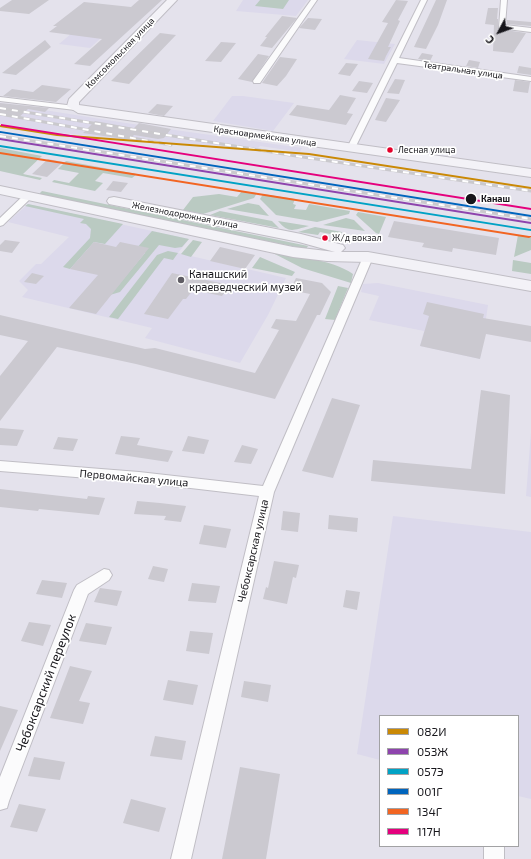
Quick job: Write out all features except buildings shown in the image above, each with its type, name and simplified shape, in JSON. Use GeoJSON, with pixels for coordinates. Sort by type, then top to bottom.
{"type":"FeatureCollection","features":[{"type":"Feature","properties":{"kind":"main road","name":"Комсомольская улица"},"geometry":{"type":"LineString","coordinates":[[74,104],[172,0]]}},
{"type":"Feature","properties":{"kind":"main road","name":"Красноармейская улица"},"geometry":{"type":"LineString","coordinates":[[74,104],[351,148],[531,173]]}},
{"type":"Feature","properties":{"kind":"main road","name":"Железнодорожная улица"},"geometry":{"type":"LineString","coordinates":[[0,178],[301,238],[368,257],[531,286]]}},
{"type":"Feature","properties":{"kind":"main road"},"geometry":{"type":"LineString","coordinates":[[28,196],[38,186]]}},
{"type":"Feature","properties":{"kind":"main road","name":"Железнодорожная улица"},"geometry":{"type":"LineString","coordinates":[[0,190],[293,252],[327,256],[368,257]]}},
{"type":"Feature","properties":{"kind":"street"},"geometry":{"type":"LineString","coordinates":[[257,81],[314,0]]}},
{"type":"Feature","properties":{"kind":"street"},"geometry":{"type":"LineString","coordinates":[[351,148],[424,0]]}},
{"type":"Feature","properties":{"kind":"street"},"geometry":{"type":"LineString","coordinates":[[504,0],[501,27],[531,30]]}},
{"type":"Feature","properties":{"kind":"street","name":"Театральная улица"},"geometry":{"type":"LineString","coordinates":[[394,60],[531,79]]}},
{"type":"Feature","properties":{"kind":"street"},"geometry":{"type":"LineString","coordinates":[[0,99],[51,105],[74,104]]}},
{"type":"Feature","properties":{"kind":"street"},"geometry":{"type":"LineString","coordinates":[[0,223],[28,196]]}},
{"type":"Feature","properties":{"kind":"street","name":"Чебоксарская улица"},"geometry":{"type":"LineString","coordinates":[[181,859],[267,492],[368,257]]}},
{"type":"Feature","properties":{"kind":"street","name":"Первомайская улица"},"geometry":{"type":"LineString","coordinates":[[0,466],[139,477],[267,492]]}},
{"type":"Feature","properties":{"kind":"street","name":"Чебоксарский переулок"},"geometry":{"type":"LineString","coordinates":[[0,801],[82,590],[104,575]]}},
{"type":"Feature","properties":{"kind":"street"},"geometry":{"type":"LineString","coordinates":[[494,847],[494,859]]}},
{"type":"Feature","properties":{"kind":"shaded area"},"geometry":{"type":"Polygon","coordinates":[[[243,0],[308,0],[296,16],[236,11],[243,0]]]}},
{"type":"Feature","properties":{"kind":"shaded area"},"geometry":{"type":"Polygon","coordinates":[[[260,0],[289,0],[283,9],[255,6],[260,0]]]}},
{"type":"Feature","properties":{"kind":"shaded area"},"geometry":{"type":"Polygon","coordinates":[[[85,22],[115,25],[90,48],[59,44],[85,22]]]}},
{"type":"Feature","properties":{"kind":"shaded area"},"geometry":{"type":"Polygon","coordinates":[[[357,40],[395,44],[384,64],[344,59],[357,40]]]}},
{"type":"Feature","properties":{"kind":"shaded area"},"geometry":{"type":"Polygon","coordinates":[[[232,96],[243,96],[294,103],[273,131],[213,121],[232,96]]]}},
{"type":"Feature","properties":{"kind":"shaded area"},"geometry":{"type":"Polygon","coordinates":[[[0,103],[126,123],[302,148],[300,152],[260,146],[258,148],[140,141],[53,132],[0,124],[0,103]]]}},
{"type":"Feature","properties":{"kind":"shaded area"},"geometry":{"type":"Polygon","coordinates":[[[0,148],[42,156],[23,174],[42,178],[40,180],[0,171],[0,148]]]}},
{"type":"Feature","properties":{"kind":"shaded area"},"geometry":{"type":"Polygon","coordinates":[[[66,161],[137,174],[132,178],[103,173],[95,181],[103,183],[95,191],[52,182],[54,180],[69,183],[79,173],[58,169],[66,161]]]}},
{"type":"Feature","properties":{"kind":"shaded area"},"geometry":{"type":"Polygon","coordinates":[[[42,191],[308,246],[306,249],[38,195],[42,191]]]}},
{"type":"Feature","properties":{"kind":"shaded area"},"geometry":{"type":"Polygon","coordinates":[[[242,191],[257,193],[254,198],[203,214],[183,210],[193,197],[219,194],[237,197],[242,191]]]}},
{"type":"Feature","properties":{"kind":"shaded area"},"geometry":{"type":"Polygon","coordinates":[[[263,194],[295,199],[293,204],[296,205],[294,209],[306,210],[309,204],[350,211],[349,214],[317,222],[276,215],[260,199],[263,194]]]}},
{"type":"Feature","properties":{"kind":"shaded area"},"geometry":{"type":"Polygon","coordinates":[[[248,203],[259,205],[269,216],[227,209],[248,203]]]}},
{"type":"Feature","properties":{"kind":"shaded area"},"geometry":{"type":"Polygon","coordinates":[[[28,204],[189,239],[178,253],[286,278],[268,315],[240,363],[145,338],[152,328],[22,297],[28,290],[19,281],[36,264],[41,264],[69,237],[8,222],[28,204]]]}},
{"type":"Feature","properties":{"kind":"shaded area"},"geometry":{"type":"Polygon","coordinates":[[[28,204],[123,224],[105,244],[94,242],[70,269],[63,267],[90,238],[91,229],[86,224],[80,223],[84,219],[25,206],[28,204]]]}},
{"type":"Feature","properties":{"kind":"shaded area"},"geometry":{"type":"Polygon","coordinates":[[[220,211],[272,221],[279,228],[210,215],[220,211]]]}},
{"type":"Feature","properties":{"kind":"shaded area"},"geometry":{"type":"Polygon","coordinates":[[[358,212],[386,217],[379,234],[356,215],[358,212]]]}},
{"type":"Feature","properties":{"kind":"shaded area"},"geometry":{"type":"Polygon","coordinates":[[[346,218],[354,220],[365,231],[323,225],[346,218]]]}},
{"type":"Feature","properties":{"kind":"shaded area"},"geometry":{"type":"Polygon","coordinates":[[[278,221],[309,226],[292,230],[285,228],[278,221]]]}},
{"type":"Feature","properties":{"kind":"shaded area"},"geometry":{"type":"Polygon","coordinates":[[[315,227],[342,232],[340,236],[320,232],[318,235],[298,232],[315,227]]]}},
{"type":"Feature","properties":{"kind":"shaded area"},"geometry":{"type":"Polygon","coordinates":[[[152,231],[189,239],[182,247],[175,248],[159,245],[120,292],[110,295],[145,253],[135,250],[152,231]]]}},
{"type":"Feature","properties":{"kind":"shaded area"},"geometry":{"type":"Polygon","coordinates":[[[518,235],[531,237],[531,250],[514,257],[518,235]]]}},
{"type":"Feature","properties":{"kind":"shaded area"},"geometry":{"type":"Polygon","coordinates":[[[193,240],[202,242],[191,257],[181,254],[193,240]]]}},
{"type":"Feature","properties":{"kind":"shaded area"},"geometry":{"type":"Polygon","coordinates":[[[267,250],[323,261],[334,265],[353,274],[351,283],[302,268],[267,250]]]}},
{"type":"Feature","properties":{"kind":"shaded area"},"geometry":{"type":"Polygon","coordinates":[[[168,251],[178,253],[173,260],[164,258],[118,319],[109,317],[157,255],[168,251]]]}},
{"type":"Feature","properties":{"kind":"shaded area"},"geometry":{"type":"Polygon","coordinates":[[[260,257],[295,272],[292,276],[252,268],[260,257]]]}},
{"type":"Feature","properties":{"kind":"shaded area"},"geometry":{"type":"Polygon","coordinates":[[[513,260],[531,263],[531,274],[512,271],[513,260]]]}},
{"type":"Feature","properties":{"kind":"shaded area"},"geometry":{"type":"Polygon","coordinates":[[[378,283],[488,305],[480,359],[420,346],[424,331],[369,320],[379,296],[361,292],[363,284],[378,283]]]}},
{"type":"Feature","properties":{"kind":"shaded area"},"geometry":{"type":"Polygon","coordinates":[[[338,286],[348,288],[335,320],[325,319],[338,286]]]}},
{"type":"Feature","properties":{"kind":"shaded area"},"geometry":{"type":"Polygon","coordinates":[[[531,432],[531,497],[526,496],[531,432]]]}},
{"type":"Feature","properties":{"kind":"shaded area"},"geometry":{"type":"Polygon","coordinates":[[[393,516],[531,532],[531,799],[519,796],[519,715],[379,715],[379,760],[357,754],[393,516]]]}},
{"type":"Feature","properties":{"kind":"railway"},"geometry":{"type":"LineString","coordinates":[[0,108],[296,156],[531,191]]}},
{"type":"Feature","properties":{"kind":"railway"},"geometry":{"type":"LineString","coordinates":[[0,114],[171,145]]}},
{"type":"Feature","properties":{"kind":"railway"},"geometry":{"type":"LineString","coordinates":[[0,136],[531,219]]}},
{"type":"Feature","properties":{"kind":"transit line","name":"117Н"},"geometry":{"type":"LineString","coordinates":[[2,125],[531,209]]}},
{"type":"Feature","properties":{"kind":"transit line","name":"082И"},"geometry":{"type":"LineString","coordinates":[[0,126],[57,135],[309,154],[531,188]]}},
{"type":"Feature","properties":{"kind":"transit line","name":"001Г"},"geometry":{"type":"LineString","coordinates":[[1,132],[531,216]]}},
{"type":"Feature","properties":{"kind":"transit line","name":"053Ж"},"geometry":{"type":"LineString","coordinates":[[0,139],[531,223]]}},
{"type":"Feature","properties":{"kind":"transit line","name":"057Э"},"geometry":{"type":"LineString","coordinates":[[0,146],[530,230]]}},
{"type":"Feature","properties":{"kind":"transit line","name":"134Г"},"geometry":{"type":"LineString","coordinates":[[0,153],[529,237]]}},
{"type":"Feature","properties":{"kind":"place","name":"Лесная улица"},"geometry":{"type":"Point","coordinates":[390,150]}},
{"type":"Feature","properties":{"kind":"place","name":"Канаш"},"geometry":{"type":"Point","coordinates":[471,199]}},
{"type":"Feature","properties":{"kind":"place","name":"Ж/д вокзал"},"geometry":{"type":"Point","coordinates":[325,238]}},
{"type":"Feature","properties":{"kind":"place","name":"Канашский краеведческий музей"},"geometry":{"type":"Point","coordinates":[181,280]}}]}
